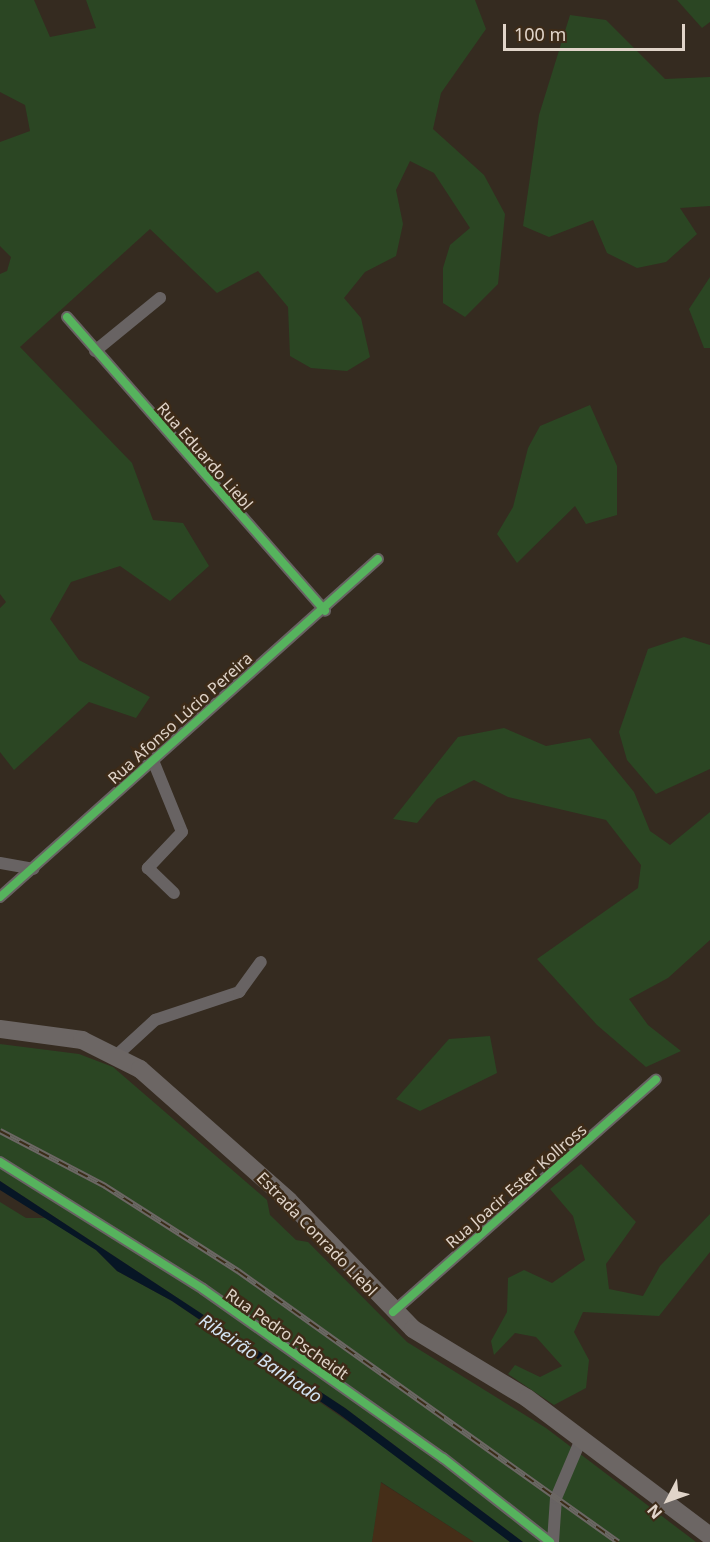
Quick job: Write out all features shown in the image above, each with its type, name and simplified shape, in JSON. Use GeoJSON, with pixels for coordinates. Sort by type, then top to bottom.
{"type":"FeatureCollection","features":[{"type":"Feature","properties":{"kind":"main road","name":"Estrada Conrado Liebl"},"geometry":{"type":"LineString","coordinates":[[0,1029],[67,1037],[117,1055],[223,1139],[393,1312],[428,1342],[511,1387],[710,1536]]}},
{"type":"Feature","properties":{"kind":"street"},"geometry":{"type":"LineString","coordinates":[[95,351],[160,298]]}},
{"type":"Feature","properties":{"kind":"street","name":"Rua Eduardo Liebl"},"geometry":{"type":"LineString","coordinates":[[67,317],[324,611]]}},
{"type":"Feature","properties":{"kind":"street","name":"Rua Afonso Lúcio Pereira"},"geometry":{"type":"LineString","coordinates":[[0,897],[154,763],[378,560]]}},
{"type":"Feature","properties":{"kind":"street"},"geometry":{"type":"LineString","coordinates":[[154,763],[182,832],[148,868],[174,893]]}},
{"type":"Feature","properties":{"kind":"street"},"geometry":{"type":"LineString","coordinates":[[0,863],[33,869]]}},
{"type":"Feature","properties":{"kind":"street"},"geometry":{"type":"LineString","coordinates":[[117,1055],[155,1020],[239,992],[261,962]]}},
{"type":"Feature","properties":{"kind":"street","name":"Rua Joacir Ester Kollross"},"geometry":{"type":"LineString","coordinates":[[393,1312],[656,1080]]}},
{"type":"Feature","properties":{"kind":"street","name":"Rua Pedro Pscheidt"},"geometry":{"type":"LineString","coordinates":[[0,1162],[203,1289],[443,1458],[552,1542]]}},
{"type":"Feature","properties":{"kind":"street"},"geometry":{"type":"LineString","coordinates":[[552,1542],[556,1498],[581,1439]]}},
{"type":"Feature","properties":{"kind":"shaded area"},"geometry":{"type":"Polygon","coordinates":[[[380,1482],[474,1542],[372,1542],[380,1482]]]}},
{"type":"Feature","properties":{"kind":"green space"},"geometry":{"type":"Polygon","coordinates":[[[0,0],[34,0],[50,37],[96,28],[86,0],[475,0],[486,29],[441,93],[433,129],[484,175],[505,214],[498,284],[465,317],[443,303],[443,268],[450,245],[470,228],[434,173],[410,161],[396,190],[403,224],[396,256],[365,272],[344,298],[361,318],[370,357],[347,371],[311,368],[290,356],[288,307],[258,271],[217,293],[150,229],[20,347],[132,463],[153,520],[183,523],[209,566],[170,601],[120,566],[71,582],[50,619],[79,660],[150,697],[136,718],[89,702],[14,770],[0,752],[0,608],[6,602],[0,594],[0,274],[7,271],[11,257],[0,246],[0,142],[30,131],[25,105],[0,92],[0,0]]]}},
{"type":"Feature","properties":{"kind":"green space"},"geometry":{"type":"Polygon","coordinates":[[[677,0],[710,0],[710,22],[702,28],[677,0]]]}},
{"type":"Feature","properties":{"kind":"green space"},"geometry":{"type":"Polygon","coordinates":[[[570,15],[606,20],[665,79],[710,77],[710,206],[680,208],[697,234],[666,262],[637,268],[607,253],[593,220],[549,237],[523,226],[539,115],[570,15]]]}},
{"type":"Feature","properties":{"kind":"green space"},"geometry":{"type":"Polygon","coordinates":[[[710,277],[710,348],[704,348],[689,309],[710,277]]]}},
{"type":"Feature","properties":{"kind":"green space"},"geometry":{"type":"Polygon","coordinates":[[[590,405],[617,466],[617,515],[586,524],[575,506],[517,563],[497,534],[513,507],[528,448],[540,426],[590,405]]]}},
{"type":"Feature","properties":{"kind":"green space"},"geometry":{"type":"Polygon","coordinates":[[[684,637],[710,645],[710,769],[656,794],[627,760],[619,732],[648,649],[684,637]]]}},
{"type":"Feature","properties":{"kind":"green space"},"geometry":{"type":"Polygon","coordinates":[[[504,728],[546,746],[590,738],[634,792],[650,831],[670,845],[710,812],[710,940],[668,978],[629,999],[648,1025],[681,1051],[646,1067],[597,1025],[537,959],[638,888],[641,865],[606,820],[508,797],[474,780],[437,799],[417,823],[393,819],[458,737],[504,728]]]}},
{"type":"Feature","properties":{"kind":"green space"},"geometry":{"type":"Polygon","coordinates":[[[490,1036],[497,1073],[420,1111],[396,1099],[449,1039],[490,1036]]]}},
{"type":"Feature","properties":{"kind":"green space"},"geometry":{"type":"Polygon","coordinates":[[[0,1044],[79,1054],[113,1067],[267,1200],[270,1215],[296,1240],[308,1242],[407,1342],[546,1428],[696,1542],[523,1542],[345,1408],[0,1181],[0,1044]]]}},
{"type":"Feature","properties":{"kind":"green space"},"geometry":{"type":"Polygon","coordinates":[[[581,1164],[636,1222],[606,1264],[609,1289],[643,1296],[660,1266],[710,1214],[710,1252],[659,1316],[583,1312],[574,1332],[589,1360],[586,1388],[554,1405],[508,1374],[515,1365],[540,1377],[562,1366],[536,1337],[515,1333],[494,1355],[491,1341],[507,1312],[508,1278],[524,1270],[552,1283],[585,1260],[573,1216],[550,1189],[581,1164]]]}},
{"type":"Feature","properties":{"kind":"green space"},"geometry":{"type":"Polygon","coordinates":[[[0,1202],[26,1218],[46,1218],[96,1250],[117,1271],[172,1301],[413,1466],[510,1542],[474,1542],[381,1482],[372,1542],[0,1542],[0,1202]]]}},
{"type":"Feature","properties":{"kind":"water","name":"Ribeirão Banhado"},"geometry":{"type":"Polygon","coordinates":[[[0,1181],[345,1408],[523,1542],[510,1542],[339,1414],[172,1301],[117,1271],[96,1250],[0,1190],[0,1181]]]}},
{"type":"Feature","properties":{"kind":"railway"},"geometry":{"type":"LineString","coordinates":[[0,1131],[105,1186],[238,1271],[618,1542]]}},
{"type":"Feature","properties":{"kind":"cycle path"},"geometry":{"type":"LineString","coordinates":[[67,317],[325,611]]}},
{"type":"Feature","properties":{"kind":"cycle path"},"geometry":{"type":"LineString","coordinates":[[0,897],[378,559]]}},
{"type":"Feature","properties":{"kind":"cycle path"},"geometry":{"type":"LineString","coordinates":[[393,1312],[656,1079]]}},
{"type":"Feature","properties":{"kind":"cycle path"},"geometry":{"type":"LineString","coordinates":[[0,1162],[203,1289],[443,1458],[550,1542]]}}]}
